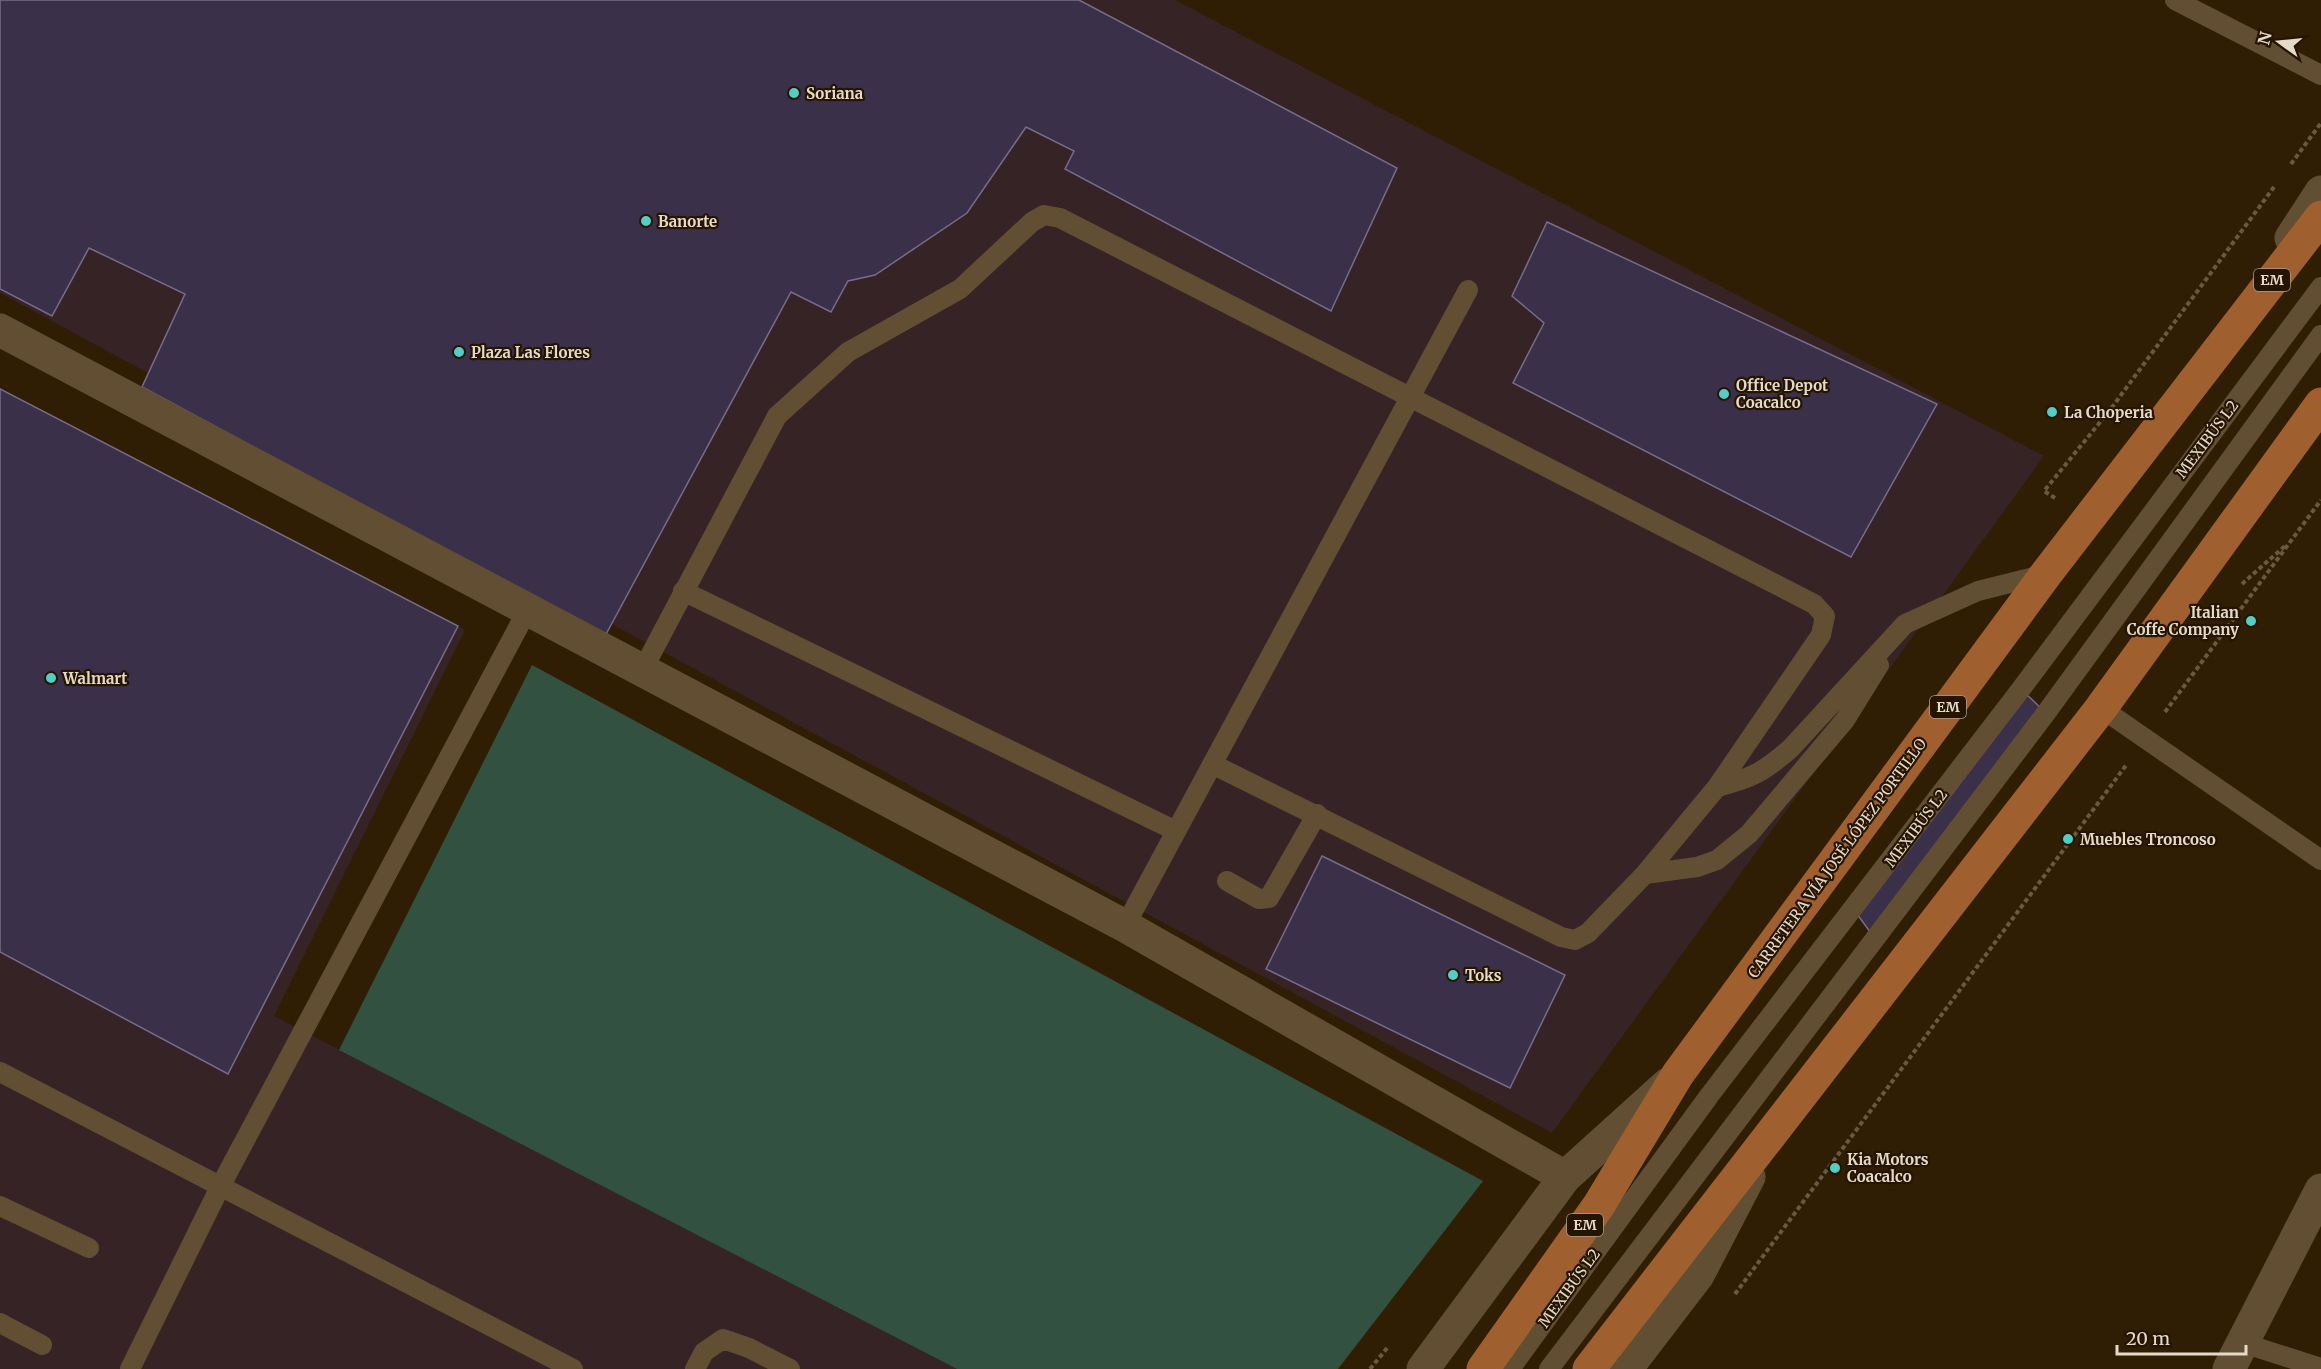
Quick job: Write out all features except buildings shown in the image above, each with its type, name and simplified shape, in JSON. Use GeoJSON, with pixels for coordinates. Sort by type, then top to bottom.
{"type":"FeatureCollection","features":[{"type":"Feature","properties":{"kind":"main road","name":"CARRETERA VÍA JOSÉ LÓPEZ PORTILLO"},"geometry":{"type":"LineString","coordinates":[[1483,1369],[1599,1205],[1678,1074],[2046,574],[2321,217]]}},
{"type":"Feature","properties":{"kind":"main road"},"geometry":{"type":"LineString","coordinates":[[1589,1369],[2102,708],[2321,404]]}},
{"type":"Feature","properties":{"kind":"street"},"geometry":{"type":"LineString","coordinates":[[2223,343],[2321,192]]}},
{"type":"Feature","properties":{"kind":"street"},"geometry":{"type":"LineString","coordinates":[[0,330],[1125,926],[1565,1177]]}},
{"type":"Feature","properties":{"kind":"street"},"geometry":{"type":"LineString","coordinates":[[2261,488],[2321,419]]}},
{"type":"Feature","properties":{"kind":"street"},"geometry":{"type":"LineString","coordinates":[[1423,1369],[1565,1177],[1678,1074]]}},
{"type":"Feature","properties":{"kind":"street"},"geometry":{"type":"LineString","coordinates":[[1626,1369],[1698,1275],[1769,1138]]}},
{"type":"Feature","properties":{"kind":"street"},"geometry":{"type":"LineString","coordinates":[[2236,1356],[2321,1190]]}},
{"type":"Feature","properties":{"kind":"lane"},"geometry":{"type":"LineString","coordinates":[[2175,0],[2321,75]]}},
{"type":"Feature","properties":{"kind":"lane"},"geometry":{"type":"LineString","coordinates":[[642,671],[777,416],[848,352],[960,289],[1032,222],[1044,215],[1060,218],[1814,603],[1825,616],[1821,636],[1717,787],[1645,874],[1588,933],[1575,940],[1561,937],[1317,814],[1212,764]]}},
{"type":"Feature","properties":{"kind":"lane","name":"MEXIBÚS L2"},"geometry":{"type":"LineString","coordinates":[[1510,1369],[1709,1096],[2021,689],[2321,287]]}},
{"type":"Feature","properties":{"kind":"lane"},"geometry":{"type":"LineString","coordinates":[[1125,926],[1468,290]]}},
{"type":"Feature","properties":{"kind":"lane","name":"MEXIBÚS L2"},"geometry":{"type":"LineString","coordinates":[[1549,1369],[2032,732],[2321,335]]}},
{"type":"Feature","properties":{"kind":"lane"},"geometry":{"type":"LineString","coordinates":[[1717,787],[1750,779],[1778,759],[1905,624],[1978,591],[2046,574]]}},
{"type":"Feature","properties":{"kind":"lane"},"geometry":{"type":"LineString","coordinates":[[683,591],[1176,831]]}},
{"type":"Feature","properties":{"kind":"lane"},"geometry":{"type":"LineString","coordinates":[[130,1369],[220,1187],[528,609]]}},
{"type":"Feature","properties":{"kind":"lane"},"geometry":{"type":"LineString","coordinates":[[1645,874],[1697,867],[1717,860],[1749,834],[1845,720],[1905,624]]}},
{"type":"Feature","properties":{"kind":"lane"},"geometry":{"type":"LineString","coordinates":[[2102,708],[2321,860]]}},
{"type":"Feature","properties":{"kind":"lane"},"geometry":{"type":"LineString","coordinates":[[1227,881],[1259,899],[1269,898],[1317,814]]}},
{"type":"Feature","properties":{"kind":"lane"},"geometry":{"type":"LineString","coordinates":[[0,1072],[573,1369]]}},
{"type":"Feature","properties":{"kind":"lane"},"geometry":{"type":"LineString","coordinates":[[0,1206],[89,1248]]}},
{"type":"Feature","properties":{"kind":"lane"},"geometry":{"type":"LineString","coordinates":[[0,1323],[42,1345]]}},
{"type":"Feature","properties":{"kind":"lane"},"geometry":{"type":"LineString","coordinates":[[695,1369],[704,1352],[723,1339],[749,1348],[790,1369]]}},
{"type":"Feature","properties":{"kind":"lane"},"geometry":{"type":"LineString","coordinates":[[2236,1356],[2321,1368]]}},
{"type":"Feature","properties":{"kind":"path"},"geometry":{"type":"LineString","coordinates":[[2286,171],[2321,123]]}},
{"type":"Feature","properties":{"kind":"path"},"geometry":{"type":"LineString","coordinates":[[2044,491],[2110,410],[2279,181]]}},
{"type":"Feature","properties":{"kind":"path"},"geometry":{"type":"LineString","coordinates":[[1728,1304],[2321,500]]}},
{"type":"Feature","properties":{"kind":"path"},"geometry":{"type":"LineString","coordinates":[[2233,592],[2293,539]]}},
{"type":"Feature","properties":{"kind":"path"},"geometry":{"type":"LineString","coordinates":[[1370,1369],[1390,1344]]}},
{"type":"Feature","properties":{"kind":"shaded area"},"geometry":{"type":"Polygon","coordinates":[[[0,0],[1175,0],[2044,456],[1552,1133],[0,293],[0,0]]]}},
{"type":"Feature","properties":{"kind":"shaded area"},"geometry":{"type":"Polygon","coordinates":[[[0,390],[465,630],[274,1016],[957,1369],[0,1369],[0,390]]]}},
{"type":"Feature","properties":{"kind":"green space"},"geometry":{"type":"Polygon","coordinates":[[[532,665],[1483,1181],[1338,1369],[957,1369],[339,1050],[532,665]]]}},
{"type":"Feature","properties":{"kind":"place","name":"Soriana"},"geometry":{"type":"Point","coordinates":[794,93]}},
{"type":"Feature","properties":{"kind":"place","name":"Banorte"},"geometry":{"type":"Point","coordinates":[646,221]}},
{"type":"Feature","properties":{"kind":"place","name":"Plaza Las Flores"},"geometry":{"type":"Point","coordinates":[459,352]}},
{"type":"Feature","properties":{"kind":"place","name":"Office Depot Coacalco"},"geometry":{"type":"Point","coordinates":[1724,394]}},
{"type":"Feature","properties":{"kind":"place","name":"La Choperia"},"geometry":{"type":"Point","coordinates":[2052,412]}},
{"type":"Feature","properties":{"kind":"place","name":"Italian Coffe Company"},"geometry":{"type":"Point","coordinates":[2251,621]}},
{"type":"Feature","properties":{"kind":"place","name":"Walmart"},"geometry":{"type":"Point","coordinates":[51,678]}},
{"type":"Feature","properties":{"kind":"place","name":"Muebles Troncoso"},"geometry":{"type":"Point","coordinates":[2068,839]}},
{"type":"Feature","properties":{"kind":"place","name":"Toks"},"geometry":{"type":"Point","coordinates":[1453,975]}},
{"type":"Feature","properties":{"kind":"place","name":"Kia Motors Coacalco"},"geometry":{"type":"Point","coordinates":[1835,1168]}}]}
